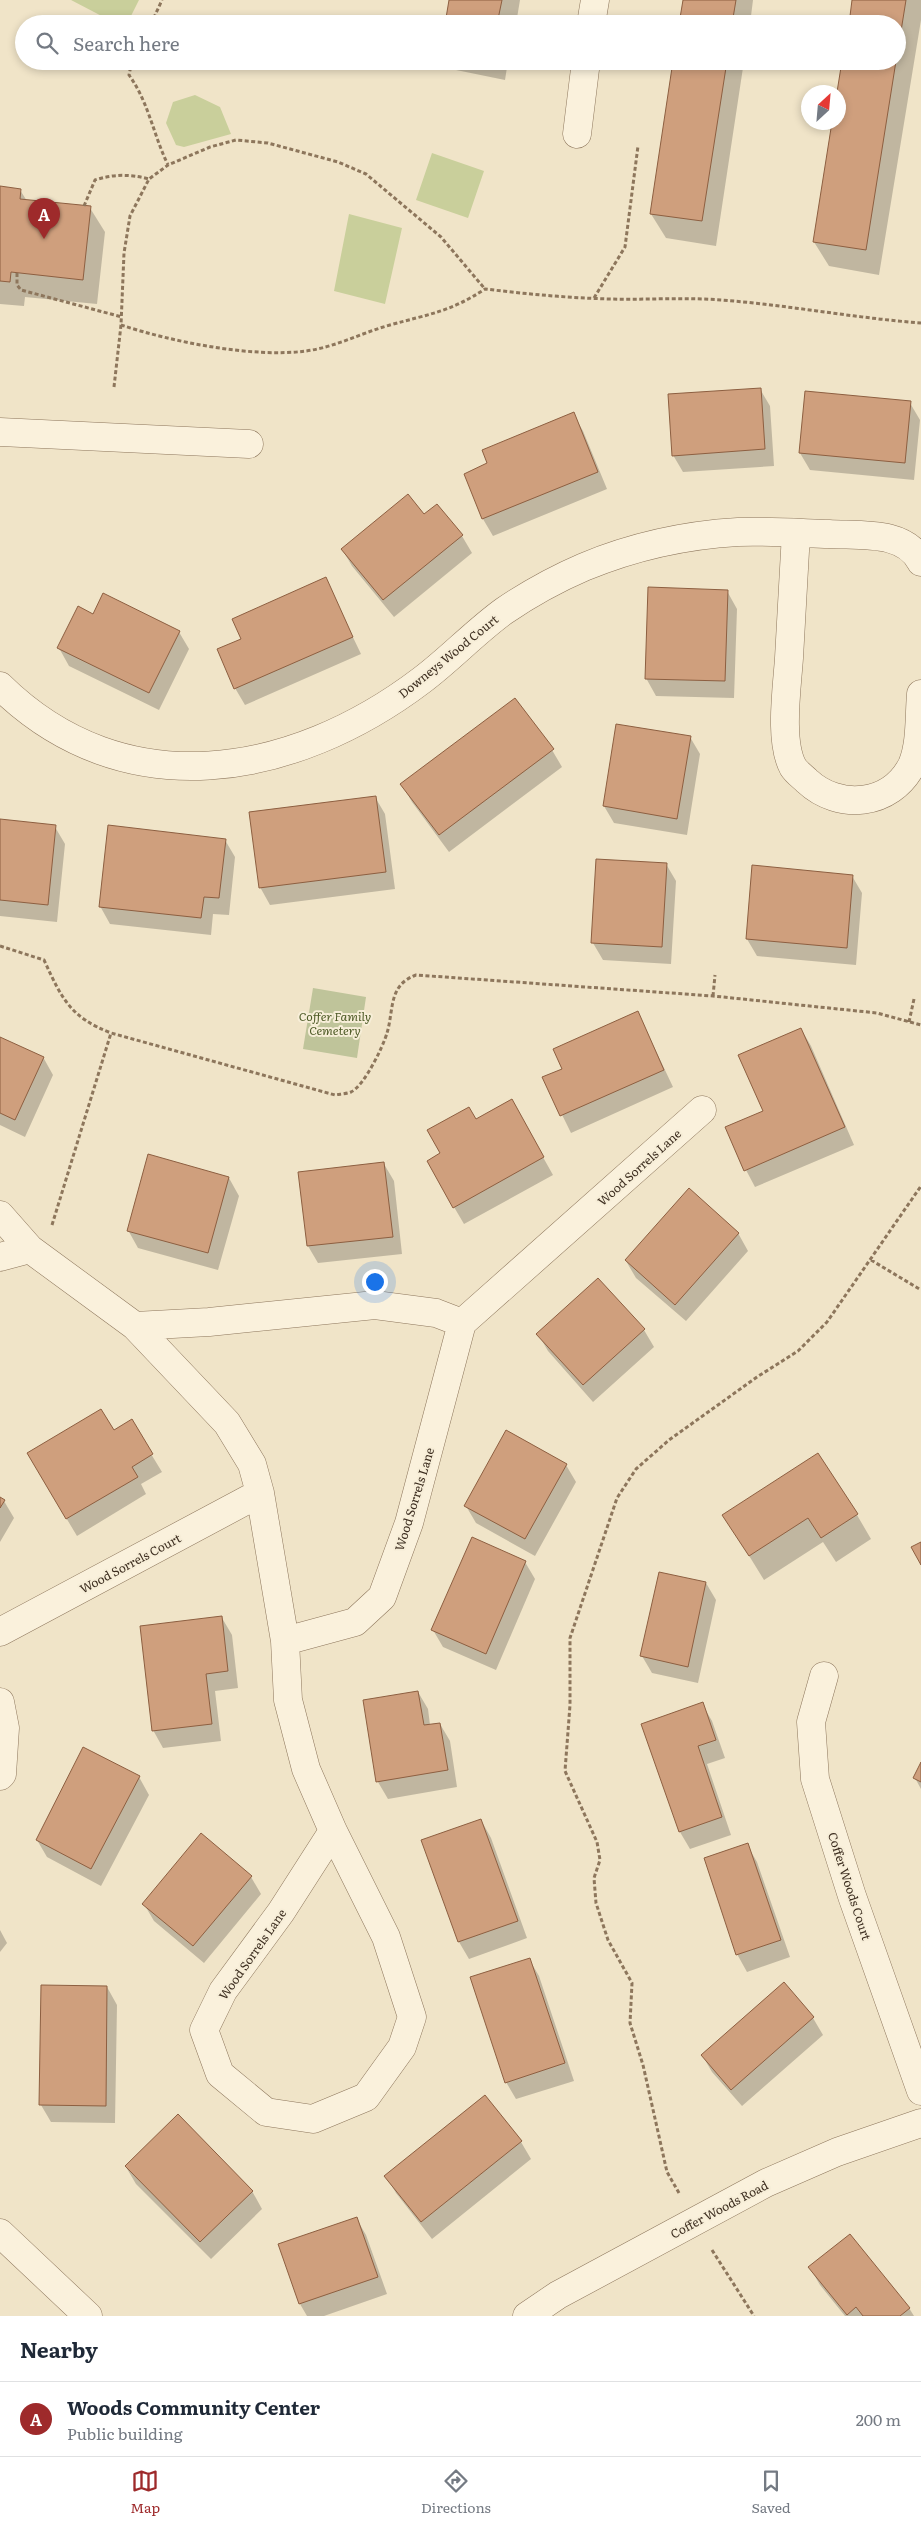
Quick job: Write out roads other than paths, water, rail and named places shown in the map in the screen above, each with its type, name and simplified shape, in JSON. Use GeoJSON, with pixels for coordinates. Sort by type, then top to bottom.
{"type":"FeatureCollection","features":[{"type":"Feature","properties":{"kind":"street"},"geometry":{"type":"LineString","coordinates":[[592,15],[594,0]]}},
{"type":"Feature","properties":{"kind":"street"},"geometry":{"type":"LineString","coordinates":[[577,134],[585,70]]}},
{"type":"Feature","properties":{"kind":"street"},"geometry":{"type":"LineString","coordinates":[[0,432],[248,444]]}},
{"type":"Feature","properties":{"kind":"street","name":"Downeys Wood Court"},"geometry":{"type":"LineString","coordinates":[[0,686],[14,700],[60,734],[98,751],[134,762],[199,767],[239,763],[265,758],[338,731],[373,713],[422,680],[503,612],[542,588],[584,567],[634,550],[691,537],[738,532],[878,536],[903,543],[916,552],[921,562]]}},
{"type":"Feature","properties":{"kind":"street"},"geometry":{"type":"LineString","coordinates":[[796,533],[785,732],[794,768],[819,792],[830,797],[852,801],[883,796],[903,777],[912,765],[917,749],[921,694]]}},
{"type":"Feature","properties":{"kind":"street","name":"Wood Sorrels Lane"},"geometry":{"type":"LineString","coordinates":[[285,1641],[355,1622],[382,1597],[409,1523],[462,1323],[702,1110]]}},
{"type":"Feature","properties":{"kind":"street","name":"Wood Sorrels Lane"},"geometry":{"type":"LineString","coordinates":[[0,1214],[30,1249],[136,1326],[227,1423],[252,1464],[260,1493],[285,1641],[288,1700],[306,1768],[333,1831],[386,1937],[412,2017],[402,2047],[366,2097],[313,2119],[266,2112],[220,2074],[204,2030],[223,1991],[281,1912],[333,1831]]}},
{"type":"Feature","properties":{"kind":"street"},"geometry":{"type":"LineString","coordinates":[[0,1257],[30,1249]]}},
{"type":"Feature","properties":{"kind":"street"},"geometry":{"type":"LineString","coordinates":[[136,1326],[210,1322],[375,1305],[436,1313],[462,1323]]}},
{"type":"Feature","properties":{"kind":"street","name":"Wood Sorrels Court"},"geometry":{"type":"LineString","coordinates":[[0,1632],[260,1493]]}},
{"type":"Feature","properties":{"kind":"street","name":"Coffer Woods Court"},"geometry":{"type":"LineString","coordinates":[[824,1676],[810,1722],[815,1779],[852,1896],[921,2091]]}},
{"type":"Feature","properties":{"kind":"street"},"geometry":{"type":"LineString","coordinates":[[0,1702],[5,1728],[2,1774],[0,1776]]}},
{"type":"Feature","properties":{"kind":"street","name":"Coffer Woods Road"},"geometry":{"type":"LineString","coordinates":[[526,2316],[558,2295],[766,2183],[838,2152],[921,2122]]}},
{"type":"Feature","properties":{"kind":"street"},"geometry":{"type":"LineString","coordinates":[[0,2233],[88,2316]]}},
{"type":"Feature","properties":{"kind":"place","name":"Woods Community Center"},"geometry":{"type":"Point","coordinates":[44,239]}},
{"type":"Feature","properties":{"kind":"park label","name":"Coffer Family Cemetery"},"geometry":{"type":"Point","coordinates":[335,1023]}}]}
